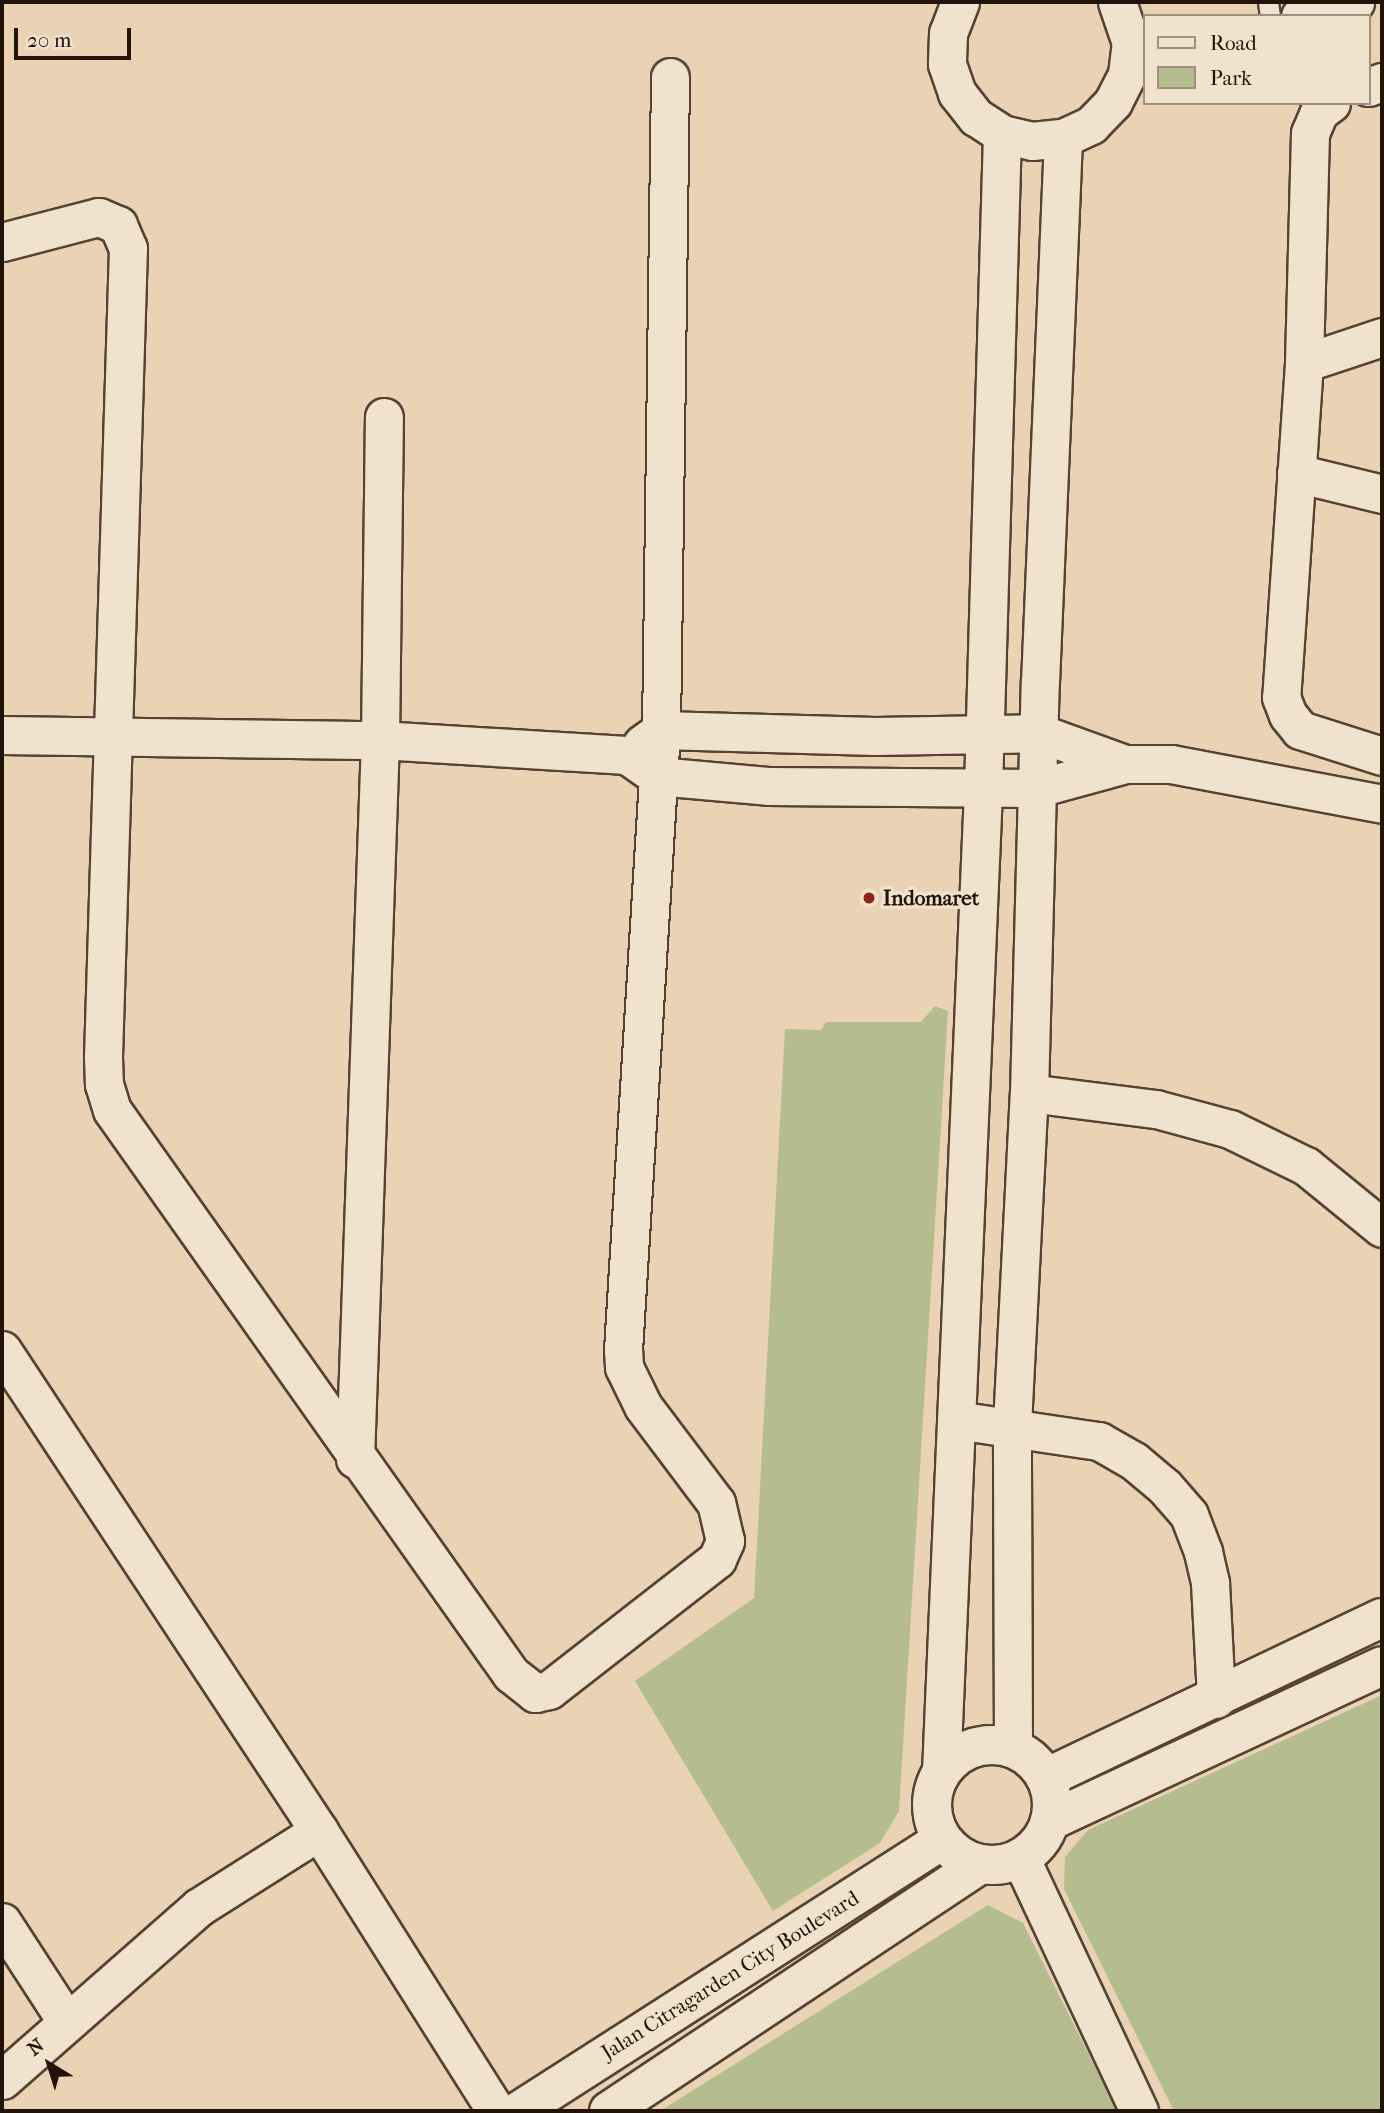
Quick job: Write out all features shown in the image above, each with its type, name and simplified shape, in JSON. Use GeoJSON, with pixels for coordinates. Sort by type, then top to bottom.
{"type":"FeatureCollection","features":[{"type":"Feature","properties":{"kind":"main road"},"geometry":{"type":"LineString","coordinates":[[1046,1778],[1382,1618]]}},
{"type":"Feature","properties":{"kind":"main road"},"geometry":{"type":"LineString","coordinates":[[1050,1821],[1382,1666]]}},
{"type":"Feature","properties":{"kind":"main road"},"geometry":{"type":"LineString","coordinates":[[979,1865],[952,1852],[942,1840],[931,1810],[941,1772],[972,1748],[993,1744],[1013,1748],[1034,1762],[1046,1778],[1052,1796],[1050,1821],[1036,1847],[1021,1859]]}},
{"type":"Feature","properties":{"kind":"main road","name":"Jalan Citragarden City Boulevard"},"geometry":{"type":"LineString","coordinates":[[519,2111],[942,1840]]}},
{"type":"Feature","properties":{"kind":"main road","name":"Jalan Citragarden City Boulevard"},"geometry":{"type":"LineString","coordinates":[[609,2111],[979,1865],[1021,1859]]}},
{"type":"Feature","properties":{"kind":"street"},"geometry":{"type":"LineString","coordinates":[[960,2],[948,33],[947,64],[957,93],[976,117],[1002,134],[1032,141],[1063,138],[1091,125],[1113,102],[1138,43],[1117,2]]}},
{"type":"Feature","properties":{"kind":"street"},"geometry":{"type":"LineString","coordinates":[[1308,14],[1356,2]]}},
{"type":"Feature","properties":{"kind":"street"},"geometry":{"type":"LineString","coordinates":[[2,242],[99,217],[118,225],[128,248],[103,1058],[104,1084],[112,1110],[355,1459],[510,1674],[535,1693],[560,1682],[717,1559],[725,1541],[716,1503],[643,1406],[624,1367],[661,730],[670,77]]}},
{"type":"Feature","properties":{"kind":"street"},"geometry":{"type":"LineString","coordinates":[[1328,105],[1319,112],[1310,133],[1304,363],[1281,696],[1288,715],[1300,730],[1382,756]]}},
{"type":"Feature","properties":{"kind":"street"},"geometry":{"type":"LineString","coordinates":[[941,1772],[983,789],[1002,134]]}},
{"type":"Feature","properties":{"kind":"street"},"geometry":{"type":"LineString","coordinates":[[1013,1748],[1012,1425],[1029,1093],[1038,733],[1063,138]]}},
{"type":"Feature","properties":{"kind":"street"},"geometry":{"type":"LineString","coordinates":[[1304,363],[1382,337]]}},
{"type":"Feature","properties":{"kind":"street"},"geometry":{"type":"LineString","coordinates":[[355,1459],[380,740],[384,417]]}},
{"type":"Feature","properties":{"kind":"street"},"geometry":{"type":"LineString","coordinates":[[1296,473],[1382,494]]}},
{"type":"Feature","properties":{"kind":"street"},"geometry":{"type":"LineString","coordinates":[[627,755],[661,730],[875,736],[1038,733],[1125,764]]}},
{"type":"Feature","properties":{"kind":"street"},"geometry":{"type":"LineString","coordinates":[[2,735],[380,740],[627,755],[657,776],[768,786],[1038,788],[1125,764],[1171,764],[1382,804]]}},
{"type":"Feature","properties":{"kind":"street"},"geometry":{"type":"LineString","coordinates":[[1029,1093],[1156,1109],[1230,1129],[1306,1166],[1382,1228]]}},
{"type":"Feature","properties":{"kind":"street"},"geometry":{"type":"LineString","coordinates":[[2,1350],[319,1831],[496,2111]]}},
{"type":"Feature","properties":{"kind":"street"},"geometry":{"type":"LineString","coordinates":[[956,1420],[1012,1425],[1099,1441],[1134,1461],[1189,1515],[1210,1583],[1216,1699]]}},
{"type":"Feature","properties":{"kind":"street"},"geometry":{"type":"LineString","coordinates":[[2,2080],[199,1908],[319,1831]]}},
{"type":"Feature","properties":{"kind":"street"},"geometry":{"type":"LineString","coordinates":[[1021,1859],[1139,2111]]}},
{"type":"Feature","properties":{"kind":"street"},"geometry":{"type":"LineString","coordinates":[[2,1922],[67,2022]]}},
{"type":"Feature","properties":{"kind":"green space"},"geometry":{"type":"Polygon","coordinates":[[[935,1006],[948,1011],[899,1811],[880,1843],[773,1911],[635,1681],[754,1598],[785,1029],[821,1030],[826,1022],[921,1022],[935,1006]]]}},
{"type":"Feature","properties":{"kind":"green space"},"geometry":{"type":"Polygon","coordinates":[[[1382,1695],[1382,2111],[1174,2111],[1064,1889],[1065,1857],[1088,1830],[1382,1695]]]}},
{"type":"Feature","properties":{"kind":"green space"},"geometry":{"type":"Polygon","coordinates":[[[988,1905],[1023,1923],[1117,2111],[660,2111],[988,1905]]]}},
{"type":"Feature","properties":{"kind":"place","name":"Indomaret"},"geometry":{"type":"Point","coordinates":[869,898]}}]}
